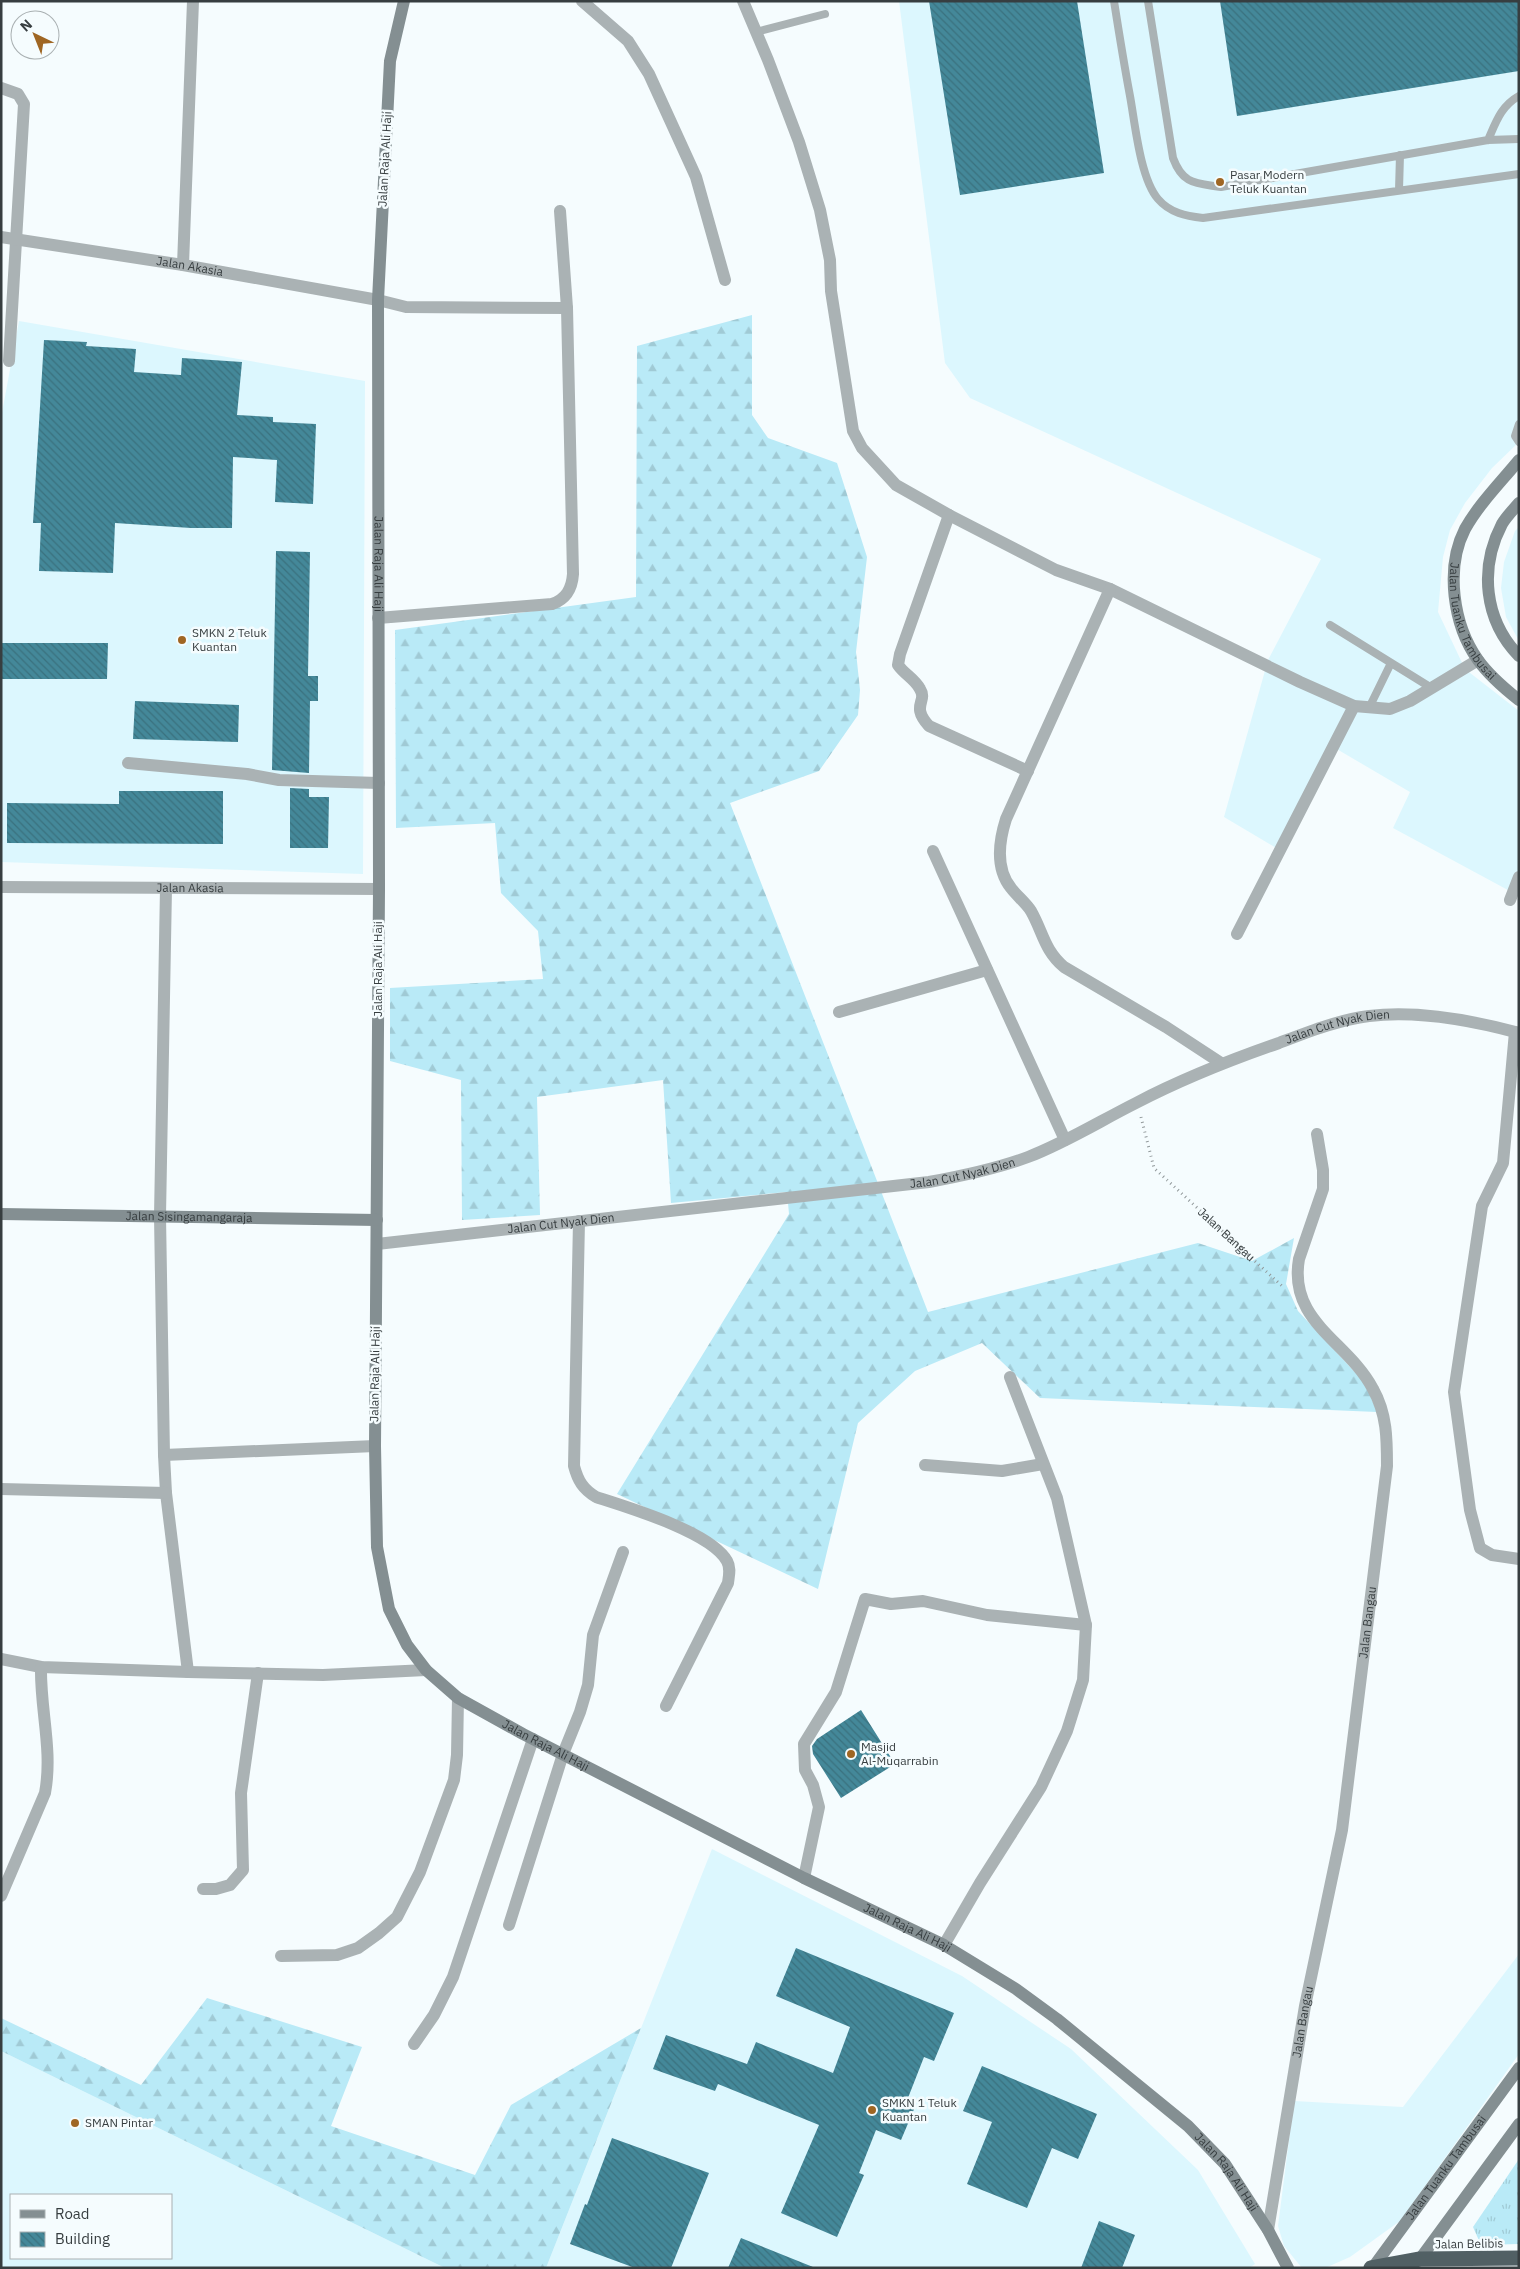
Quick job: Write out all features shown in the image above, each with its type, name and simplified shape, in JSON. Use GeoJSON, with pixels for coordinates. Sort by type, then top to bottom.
{"type":"FeatureCollection","features":[{"type":"Feature","properties":{"kind":"highway","name":"Jalan Belibis"},"geometry":{"type":"LineString","coordinates":[[1372,2267],[1420,2259],[1519,2258]]}},
{"type":"Feature","properties":{"kind":"street"},"geometry":{"type":"LineString","coordinates":[[183,265],[193,1]]}},
{"type":"Feature","properties":{"kind":"street","name":"Jalan Raja Ali Haji"},"geometry":{"type":"LineString","coordinates":[[404,1],[390,61],[378,300],[379,889],[374,1446],[377,1547],[389,1609],[407,1645],[426,1670],[458,1698],[533,1739],[804,1878],[944,1945],[1016,1989],[1109,2061],[1188,2126],[1225,2164],[1268,2230],[1288,2268]]}},
{"type":"Feature","properties":{"kind":"street"},"geometry":{"type":"LineString","coordinates":[[582,1],[628,41],[649,74],[696,177],[725,280]]}},
{"type":"Feature","properties":{"kind":"street"},"geometry":{"type":"LineString","coordinates":[[743,1],[799,142],[820,210],[830,260],[831,290],[853,431],[862,448],[896,485],[949,515],[1056,570],[1110,589],[1300,682],[1354,706],[1390,709],[1410,701],[1430,687],[1478,660]]}},
{"type":"Feature","properties":{"kind":"street"},"geometry":{"type":"LineString","coordinates":[[1,88],[18,94],[24,104],[9,362]]}},
{"type":"Feature","properties":{"kind":"street"},"geometry":{"type":"LineString","coordinates":[[378,618],[552,604],[565,597],[570,589],[573,574],[567,308],[560,211]]}},
{"type":"Feature","properties":{"kind":"street","name":"Jalan Akasia"},"geometry":{"type":"LineString","coordinates":[[1,237],[183,265],[378,300],[406,307],[567,308]]}},
{"type":"Feature","properties":{"kind":"street","name":"Jalan Tuanku Tambusai"},"geometry":{"type":"LineString","coordinates":[[1519,460],[1477,510],[1459,545],[1454,573],[1454,599],[1462,627],[1478,660],[1519,700]]}},
{"type":"Feature","properties":{"kind":"street","name":"Jalan Tuanku Tambusai"},"geometry":{"type":"LineString","coordinates":[[1519,503],[1502,524],[1490,559],[1486,590],[1495,618],[1509,646],[1519,656]]}},
{"type":"Feature","properties":{"kind":"street"},"geometry":{"type":"LineString","coordinates":[[949,515],[900,654],[898,665],[902,672],[920,687],[922,693],[920,717],[929,726],[1028,771]]}},
{"type":"Feature","properties":{"kind":"street"},"geometry":{"type":"LineString","coordinates":[[1110,589],[1006,819],[1000,837],[1002,874],[1010,887],[1031,910],[1050,953],[1064,967],[1166,1027],[1221,1063]]}},
{"type":"Feature","properties":{"kind":"street"},"geometry":{"type":"LineString","coordinates":[[1237,934],[1354,706]]}},
{"type":"Feature","properties":{"kind":"street"},"geometry":{"type":"LineString","coordinates":[[128,763],[247,774],[279,780],[379,783]]}},
{"type":"Feature","properties":{"kind":"street"},"geometry":{"type":"LineString","coordinates":[[933,851],[1065,1140]]}},
{"type":"Feature","properties":{"kind":"street"},"geometry":{"type":"LineString","coordinates":[[1510,900],[1519,877]]}},
{"type":"Feature","properties":{"kind":"street","name":"Jalan Akasia"},"geometry":{"type":"LineString","coordinates":[[1,888],[379,889]]}},
{"type":"Feature","properties":{"kind":"street"},"geometry":{"type":"LineString","coordinates":[[166,888],[160,1216],[164,1455],[166,1493],[188,1672]]}},
{"type":"Feature","properties":{"kind":"street"},"geometry":{"type":"LineString","coordinates":[[839,1012],[988,970]]}},
{"type":"Feature","properties":{"kind":"street","name":"Jalan Cut Nyak Dien"},"geometry":{"type":"LineString","coordinates":[[377,1244],[929,1182],[972,1175],[1028,1157],[1137,1102],[1221,1063],[1323,1027],[1369,1016],[1414,1014],[1463,1020],[1517,1032]]}},
{"type":"Feature","properties":{"kind":"street"},"geometry":{"type":"LineString","coordinates":[[1517,1032],[1503,1163],[1482,1206],[1454,1392],[1468,1501],[1480,1548],[1492,1556],[1519,1559]]}},
{"type":"Feature","properties":{"kind":"street"},"geometry":{"type":"LineString","coordinates":[[1304,1306],[1297,1271],[1322,1189],[1323,1170],[1317,1134]]}},
{"type":"Feature","properties":{"kind":"street","name":"Jalan Sisingamangaraja"},"geometry":{"type":"LineString","coordinates":[[1,1214],[377,1220]]}},
{"type":"Feature","properties":{"kind":"street"},"geometry":{"type":"LineString","coordinates":[[579,1221],[574,1466],[577,1479],[588,1492],[596,1497],[660,1519],[706,1541],[724,1557],[730,1570],[728,1583],[666,1706]]}},
{"type":"Feature","properties":{"kind":"street","name":"Jalan Bangau"},"geometry":{"type":"LineString","coordinates":[[1268,2230],[1306,2006],[1342,1830],[1387,1466],[1387,1432],[1380,1404],[1373,1388],[1363,1374],[1312,1318],[1304,1306]]}},
{"type":"Feature","properties":{"kind":"street"},"geometry":{"type":"LineString","coordinates":[[944,1945],[980,1883],[1041,1786],[1067,1731],[1083,1680],[1086,1625],[1057,1498],[1010,1378]]}},
{"type":"Feature","properties":{"kind":"street"},"geometry":{"type":"LineString","coordinates":[[164,1455],[374,1446]]}},
{"type":"Feature","properties":{"kind":"street"},"geometry":{"type":"LineString","coordinates":[[925,1465],[1002,1471],[1043,1464]]}},
{"type":"Feature","properties":{"kind":"street"},"geometry":{"type":"LineString","coordinates":[[1,1489],[166,1493]]}},
{"type":"Feature","properties":{"kind":"street"},"geometry":{"type":"LineString","coordinates":[[509,1925],[563,1754],[580,1712],[588,1684],[593,1635],[623,1552]]}},
{"type":"Feature","properties":{"kind":"street"},"geometry":{"type":"LineString","coordinates":[[804,1878],[819,1807],[813,1785],[805,1770],[804,1744],[836,1692],[864,1599],[891,1604],[923,1601],[987,1615],[1086,1625]]}},
{"type":"Feature","properties":{"kind":"street"},"geometry":{"type":"LineString","coordinates":[[1,1660],[41,1666],[188,1672],[323,1675],[426,1670]]}},
{"type":"Feature","properties":{"kind":"street"},"geometry":{"type":"LineString","coordinates":[[1,1896],[45,1793],[48,1742],[40,1695],[41,1666]]}},
{"type":"Feature","properties":{"kind":"street"},"geometry":{"type":"LineString","coordinates":[[203,1889],[216,1889],[230,1885],[243,1870],[241,1793],[258,1673]]}},
{"type":"Feature","properties":{"kind":"street"},"geometry":{"type":"LineString","coordinates":[[281,1956],[337,1955],[351,1950],[379,1933],[397,1917],[420,1872],[454,1780],[457,1755],[458,1698]]}},
{"type":"Feature","properties":{"kind":"street"},"geometry":{"type":"LineString","coordinates":[[414,2044],[434,2014],[453,1977],[533,1739]]}},
{"type":"Feature","properties":{"kind":"street","name":"Jalan Tuanku Tambusai"},"geometry":{"type":"LineString","coordinates":[[1372,2267],[1519,2068]]}},
{"type":"Feature","properties":{"kind":"street"},"geometry":{"type":"LineString","coordinates":[[1420,2259],[1519,2124]]}},
{"type":"Feature","properties":{"kind":"lane"},"geometry":{"type":"LineString","coordinates":[[1114,1],[1137,137],[1146,174],[1152,191],[1159,200],[1174,212],[1202,218],[1519,174]]}},
{"type":"Feature","properties":{"kind":"lane"},"geometry":{"type":"LineString","coordinates":[[1148,1],[1173,158],[1180,173],[1188,181],[1221,187],[1488,140],[1519,139]]}},
{"type":"Feature","properties":{"kind":"lane"},"geometry":{"type":"LineString","coordinates":[[756,32],[825,14]]}},
{"type":"Feature","properties":{"kind":"lane"},"geometry":{"type":"LineString","coordinates":[[1488,140],[1506,104],[1519,96]]}},
{"type":"Feature","properties":{"kind":"lane"},"geometry":{"type":"LineString","coordinates":[[1399,190],[1400,155]]}},
{"type":"Feature","properties":{"kind":"lane"},"geometry":{"type":"LineString","coordinates":[[1519,424],[1515,436],[1519,442]]}},
{"type":"Feature","properties":{"kind":"lane"},"geometry":{"type":"LineString","coordinates":[[1330,625],[1430,687]]}},
{"type":"Feature","properties":{"kind":"lane"},"geometry":{"type":"LineString","coordinates":[[1369,708],[1391,663]]}},
{"type":"Feature","properties":{"kind":"path","name":"Jalan Bangau"},"geometry":{"type":"LineString","coordinates":[[1137,1102],[1154,1168],[1304,1306]]}},
{"type":"Feature","properties":{"kind":"shaded area","name":"Pasar Modern Teluk Kuantan"},"geometry":{"type":"Polygon","coordinates":[[[899,1],[1519,1],[1519,442],[1492,468],[1465,503],[1450,530],[1443,557],[1438,612],[1465,669],[1519,711],[1519,896],[1393,828],[1410,792],[1335,748],[1283,852],[1224,817],[1268,660],[1321,559],[970,398],[945,363],[899,1]]]}},
{"type":"Feature","properties":{"kind":"shaded area","name":"SMKN 2 Teluk Kuantan"},"geometry":{"type":"Polygon","coordinates":[[[19,321],[365,381],[363,874],[1,862],[1,418],[19,321]]]}},
{"type":"Feature","properties":{"kind":"shaded area"},"geometry":{"type":"Polygon","coordinates":[[[1519,527],[1519,641],[1506,617],[1501,588],[1504,562],[1515,531],[1519,527]]]}},
{"type":"Feature","properties":{"kind":"shaded area","name":"SMKN 1 Teluk Kuantan"},"geometry":{"type":"Polygon","coordinates":[[[712,1849],[962,1976],[1071,2049],[1198,2170],[1255,2264],[1249,2268],[546,2268],[712,1849]]]}},
{"type":"Feature","properties":{"kind":"shaded area"},"geometry":{"type":"Polygon","coordinates":[[[1519,1954],[1519,2054],[1400,2221],[1350,2257],[1325,2268],[1302,2268],[1284,2246],[1278,2226],[1294,2101],[1403,2107],[1519,1954]]]}},
{"type":"Feature","properties":{"kind":"shaded area","name":"SMAN Pintar"},"geometry":{"type":"Polygon","coordinates":[[[1,2051],[445,2268],[1,2268],[1,2051]]]}},
{"type":"Feature","properties":{"kind":"green space"},"geometry":{"type":"Polygon","coordinates":[[[752,315],[752,415],[768,438],[837,463],[867,557],[856,652],[860,690],[858,715],[819,771],[730,803],[928,1312],[1198,1243],[1252,1261],[1294,1238],[1286,1284],[1298,1311],[1365,1383],[1377,1412],[1040,1398],[982,1343],[915,1371],[858,1423],[818,1589],[617,1494],[789,1214],[787,1192],[671,1203],[663,1080],[537,1097],[540,1215],[462,1220],[461,1080],[390,1061],[390,988],[543,979],[538,931],[501,893],[495,823],[396,828],[395,630],[636,597],[637,346],[752,315]]]}},
{"type":"Feature","properties":{"kind":"green space"},"geometry":{"type":"Polygon","coordinates":[[[207,1998],[362,2047],[331,2126],[475,2175],[511,2105],[641,2028],[546,2268],[445,2268],[1,2051],[1,2018],[141,2085],[207,1998]]]}},
{"type":"Feature","properties":{"kind":"green space"},"geometry":{"type":"Polygon","coordinates":[[[1519,2159],[1519,2244],[1481,2245],[1473,2227],[1519,2159]]]}},
{"type":"Feature","properties":{"kind":"building"},"geometry":{"type":"Polygon","coordinates":[[[929,1],[1077,1],[1104,173],[960,195],[929,1]]]}},
{"type":"Feature","properties":{"kind":"building"},"geometry":{"type":"Polygon","coordinates":[[[1220,1],[1519,1],[1519,71],[1237,116],[1220,1]]]}},
{"type":"Feature","properties":{"kind":"building"},"geometry":{"type":"Polygon","coordinates":[[[44,340],[87,342],[86,346],[136,349],[134,372],[181,375],[182,358],[242,362],[237,415],[273,417],[273,422],[316,424],[313,504],[275,502],[277,460],[233,457],[232,528],[191,528],[115,523],[113,573],[39,571],[41,523],[33,523],[44,340]]]}},
{"type":"Feature","properties":{"kind":"building"},"geometry":{"type":"Polygon","coordinates":[[[276,551],[310,552],[308,676],[318,676],[318,701],[310,701],[309,773],[272,770],[276,551]]]}},
{"type":"Feature","properties":{"kind":"building"},"geometry":{"type":"Polygon","coordinates":[[[1,643],[108,643],[107,679],[1,679],[1,643]]]}},
{"type":"Feature","properties":{"kind":"building"},"geometry":{"type":"Polygon","coordinates":[[[135,701],[239,705],[238,742],[133,739],[135,701]]]}},
{"type":"Feature","properties":{"kind":"building"},"geometry":{"type":"Polygon","coordinates":[[[290,788],[309,789],[309,797],[329,797],[328,848],[290,848],[290,788]]]}},
{"type":"Feature","properties":{"kind":"building"},"geometry":{"type":"Polygon","coordinates":[[[119,791],[223,791],[223,844],[7,843],[7,803],[119,804],[119,791]]]}},
{"type":"Feature","properties":{"kind":"building","name":"Masjid Al-Muqarrabin"},"geometry":{"type":"Polygon","coordinates":[[[861,1710],[895,1764],[841,1798],[813,1754],[812,1746],[817,1739],[861,1710]]]}},
{"type":"Feature","properties":{"kind":"building"},"geometry":{"type":"Polygon","coordinates":[[[796,1948],[954,2013],[934,2061],[924,2057],[906,2103],[915,2107],[901,2140],[876,2130],[859,2173],[864,2175],[837,2237],[781,2213],[819,2125],[718,2084],[715,2091],[653,2069],[666,2035],[747,2064],[756,2042],[833,2073],[850,2027],[776,1996],[796,1948]]]}},
{"type":"Feature","properties":{"kind":"building"},"geometry":{"type":"Polygon","coordinates":[[[982,2066],[1097,2114],[1078,2159],[1052,2148],[1027,2208],[967,2184],[992,2122],[963,2111],[982,2066]]]}},
{"type":"Feature","properties":{"kind":"building"},"geometry":{"type":"Polygon","coordinates":[[[612,2138],[709,2173],[671,2268],[635,2268],[570,2244],[612,2138]]]}},
{"type":"Feature","properties":{"kind":"building"},"geometry":{"type":"Polygon","coordinates":[[[1099,2221],[1135,2235],[1122,2268],[1081,2268],[1099,2221]]]}},
{"type":"Feature","properties":{"kind":"building"},"geometry":{"type":"Polygon","coordinates":[[[741,2238],[813,2267],[813,2268],[728,2268],[741,2238]]]}},
{"type":"Feature","properties":{"kind":"place","name":"Pasar Modern Teluk Kuantan"},"geometry":{"type":"Point","coordinates":[1220,182]}},
{"type":"Feature","properties":{"kind":"place","name":"SMKN 2 Teluk Kuantan"},"geometry":{"type":"Point","coordinates":[182,640]}},
{"type":"Feature","properties":{"kind":"place","name":"Masjid Al-Muqarrabin"},"geometry":{"type":"Point","coordinates":[851,1754]}},
{"type":"Feature","properties":{"kind":"place","name":"SMKN 1 Teluk Kuantan"},"geometry":{"type":"Point","coordinates":[872,2110]}},
{"type":"Feature","properties":{"kind":"place","name":"SMAN Pintar"},"geometry":{"type":"Point","coordinates":[75,2123]}}]}
